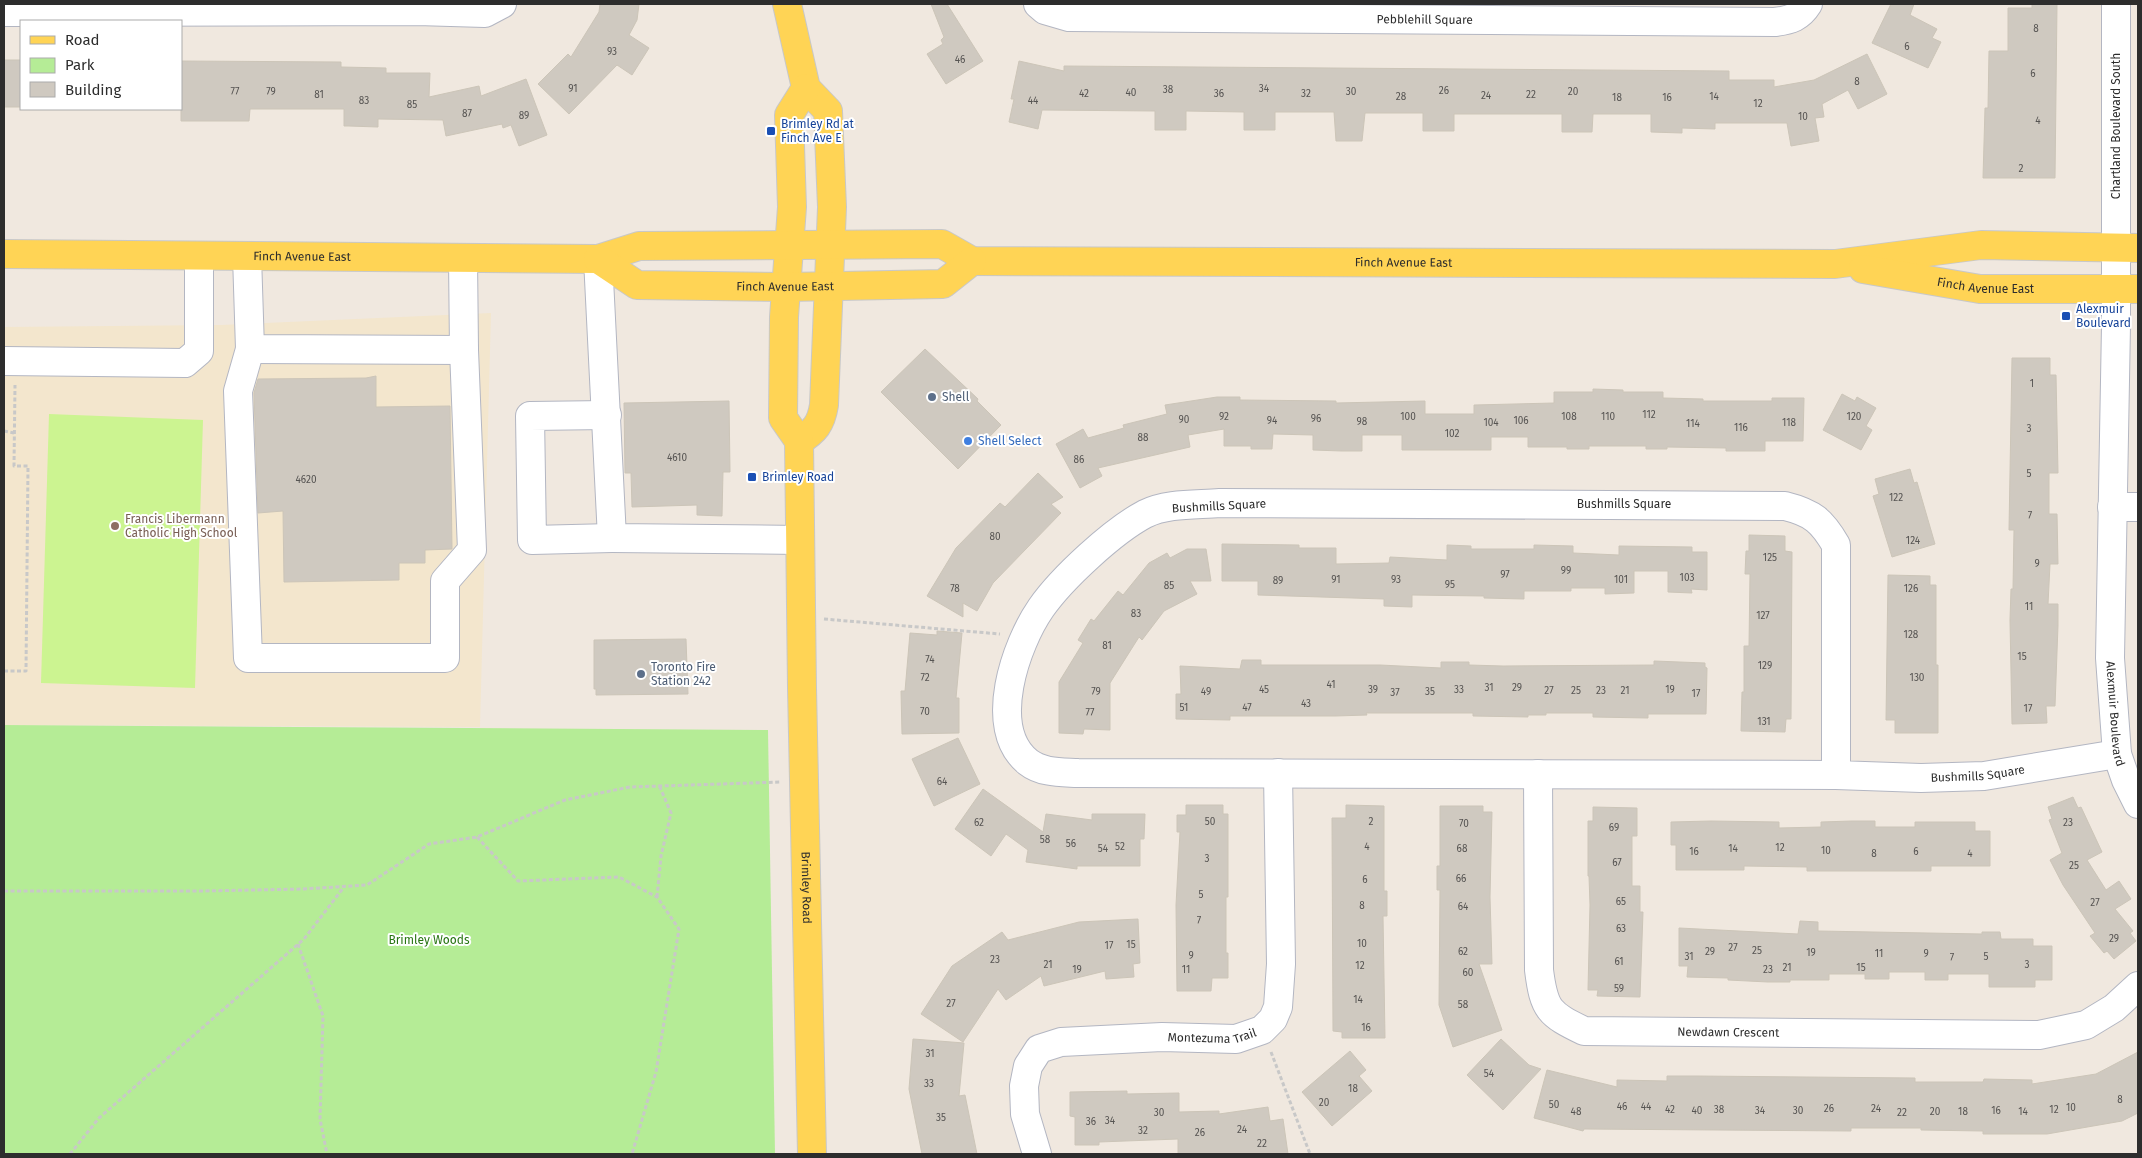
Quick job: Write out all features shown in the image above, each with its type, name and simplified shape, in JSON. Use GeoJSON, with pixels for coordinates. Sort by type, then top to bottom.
{"type":"FeatureCollection","features":[{"type":"Feature","properties":{"kind":"main road"},"geometry":{"type":"LineString","coordinates":[[787,4],[806,88],[828,112],[832,207],[822,419],[815,430],[799,441],[783,418],[784,317],[792,207],[789,115],[806,88]]}},
{"type":"Feature","properties":{"kind":"main road","name":"Finch Avenue East"},"geometry":{"type":"LineString","coordinates":[[4,254],[598,259],[639,246],[942,244],[972,261],[1834,264],[1981,245],[2126,248]]}},
{"type":"Feature","properties":{"kind":"main road","name":"Finch Avenue East"},"geometry":{"type":"LineString","coordinates":[[598,259],[637,285],[787,287],[942,284],[972,261]]}},
{"type":"Feature","properties":{"kind":"main road","name":"Finch Avenue East"},"geometry":{"type":"LineString","coordinates":[[1834,264],[1980,289],[2126,289]]}},
{"type":"Feature","properties":{"kind":"main road","name":"Brimley Road"},"geometry":{"type":"LineString","coordinates":[[799,441],[812,1154]]}},
{"type":"Feature","properties":{"kind":"street"},"geometry":{"type":"LineString","coordinates":[[4,12],[417,11],[485,13],[502,4]]}},
{"type":"Feature","properties":{"kind":"street","name":"Pebblehill Square"},"geometry":{"type":"LineString","coordinates":[[1038,4],[1045,10],[1069,17],[1775,22],[1790,20],[1802,14],[1808,4]]}},
{"type":"Feature","properties":{"kind":"street","name":"Chartland Boulevard South"},"geometry":{"type":"LineString","coordinates":[[2124,19],[2126,289]]}},
{"type":"Feature","properties":{"kind":"street"},"geometry":{"type":"LineString","coordinates":[[9,361],[185,363],[199,351],[199,256]]}},
{"type":"Feature","properties":{"kind":"street"},"geometry":{"type":"LineString","coordinates":[[247,256],[250,349],[238,391],[248,658],[444,658],[445,581],[472,550],[464,350],[463,258]]}},
{"type":"Feature","properties":{"kind":"street"},"geometry":{"type":"LineString","coordinates":[[598,259],[612,538]]}},
{"type":"Feature","properties":{"kind":"street","name":"Alexmuir Boulevard"},"geometry":{"type":"LineString","coordinates":[[2126,289],[2116,325],[2125,507],[2110,658],[2117,754],[2126,780],[2138,804]]}},
{"type":"Feature","properties":{"kind":"street"},"geometry":{"type":"LineString","coordinates":[[250,349],[464,350]]}},
{"type":"Feature","properties":{"kind":"street"},"geometry":{"type":"LineString","coordinates":[[607,415],[530,416],[532,540],[612,538],[800,540]]}},
{"type":"Feature","properties":{"kind":"street","name":"Bushmills Square"},"geometry":{"type":"LineString","coordinates":[[1836,775],[1836,545],[1826,528],[1816,518],[1804,511],[1785,506],[1757,504],[1220,504],[1176,506],[1147,513],[1121,529],[1089,556],[1041,608],[1025,636],[1012,670],[1008,702],[1009,736],[1017,751],[1028,762],[1045,771],[1078,773],[1836,775],[1921,778],[1984,776],[2117,754]]}},
{"type":"Feature","properties":{"kind":"street","name":"Montezuma Trail"},"geometry":{"type":"LineString","coordinates":[[1036,1154],[1025,1114],[1024,1086],[1028,1066],[1039,1049],[1061,1042],[1162,1037],[1236,1039],[1262,1030],[1273,1019],[1278,1007],[1280,988],[1278,773]]}},
{"type":"Feature","properties":{"kind":"street","name":"Newdawn Crescent"},"geometry":{"type":"LineString","coordinates":[[1538,774],[1538,970],[1542,996],[1557,1018],[1584,1031],[2039,1035],[2086,1025],[2114,1008],[2138,986]]}},
{"type":"Feature","properties":{"kind":"path"},"geometry":{"type":"LineString","coordinates":[[4,671],[26,671],[28,466],[14,466],[14,432],[9,361]]}},
{"type":"Feature","properties":{"kind":"path"},"geometry":{"type":"LineString","coordinates":[[4,431],[14,432]]}},
{"type":"Feature","properties":{"kind":"path"},"geometry":{"type":"LineString","coordinates":[[846,621],[995,634]]}},
{"type":"Feature","properties":{"kind":"path"},"geometry":{"type":"LineString","coordinates":[[4,891],[192,891],[367,885],[429,844],[477,837],[565,800],[630,787],[804,782]]}},
{"type":"Feature","properties":{"kind":"path"},"geometry":{"type":"LineString","coordinates":[[657,897],[661,856],[671,813],[660,785]]}},
{"type":"Feature","properties":{"kind":"path"},"geometry":{"type":"LineString","coordinates":[[477,837],[518,881],[619,877],[657,897],[679,929],[656,1072],[632,1147],[632,1154]]}},
{"type":"Feature","properties":{"kind":"path"},"geometry":{"type":"LineString","coordinates":[[70,1154],[99,1118],[298,944],[344,887]]}},
{"type":"Feature","properties":{"kind":"path"},"geometry":{"type":"LineString","coordinates":[[298,944],[324,1016],[320,1119],[327,1154]]}},
{"type":"Feature","properties":{"kind":"path"},"geometry":{"type":"LineString","coordinates":[[1262,1030],[1310,1154]]}},
{"type":"Feature","properties":{"kind":"shaded area"},"geometry":{"type":"Polygon","coordinates":[[[491,313],[480,727],[4,725],[4,327],[221,325],[491,313]]]}},
{"type":"Feature","properties":{"kind":"green space"},"geometry":{"type":"Polygon","coordinates":[[[49,414],[203,420],[195,688],[41,683],[49,414]]]}},
{"type":"Feature","properties":{"kind":"green space","name":"Brimley Woods"},"geometry":{"type":"Polygon","coordinates":[[[4,725],[768,730],[775,1154],[4,1154],[4,725]]]}},
{"type":"Feature","properties":{"kind":"building"},"geometry":{"type":"Polygon","coordinates":[[[600,4],[639,4],[637,20],[629,35],[649,48],[632,75],[617,65],[569,114],[538,84],[568,54],[571,57],[599,12],[600,4]]]}},
{"type":"Feature","properties":{"kind":"building"},"geometry":{"type":"Polygon","coordinates":[[[931,4],[947,4],[983,61],[946,84],[927,54],[943,44],[941,40],[944,37],[931,4]]]}},
{"type":"Feature","properties":{"kind":"building"},"geometry":{"type":"Polygon","coordinates":[[[1891,4],[1914,4],[1910,15],[1937,29],[1932,38],[1941,42],[1928,68],[1872,43],[1891,4]]]}},
{"type":"Feature","properties":{"kind":"building"},"geometry":{"type":"Polygon","coordinates":[[[2032,4],[2057,4],[2055,178],[1983,178],[1985,108],[1988,108],[1989,51],[2008,51],[2008,8],[2032,8],[2032,4]]]}},
{"type":"Feature","properties":{"kind":"building"},"geometry":{"type":"Polygon","coordinates":[[[1867,54],[1887,94],[1858,109],[1848,90],[1822,104],[1824,117],[1815,118],[1819,141],[1791,146],[1787,123],[1715,123],[1715,129],[1682,128],[1682,133],[1651,132],[1651,114],[1593,114],[1592,132],[1562,132],[1562,114],[1454,114],[1454,131],[1423,131],[1423,113],[1365,113],[1362,141],[1336,141],[1334,112],[1275,112],[1275,130],[1244,130],[1244,112],[1186,111],[1186,130],[1155,130],[1155,111],[1042,110],[1038,129],[1009,122],[1014,99],[1011,99],[1019,61],[1064,71],[1064,66],[1729,71],[1729,80],[1774,80],[1774,87],[1814,80],[1867,54]]]}},
{"type":"Feature","properties":{"kind":"building"},"geometry":{"type":"Polygon","coordinates":[[[4,60],[20,60],[20,107],[4,107],[4,60]]]}},
{"type":"Feature","properties":{"kind":"building"},"geometry":{"type":"Polygon","coordinates":[[[182,61],[341,62],[341,67],[386,68],[386,73],[430,73],[429,97],[479,86],[481,96],[526,79],[547,135],[519,146],[511,125],[503,128],[502,124],[446,136],[443,120],[378,119],[378,127],[344,126],[344,109],[250,109],[249,121],[181,121],[182,61]]]}},
{"type":"Feature","properties":{"kind":"building"},"geometry":{"type":"Polygon","coordinates":[[[925,349],[978,399],[977,401],[1001,425],[958,469],[881,392],[925,349]]]}},
{"type":"Feature","properties":{"kind":"building"},"geometry":{"type":"Polygon","coordinates":[[[2012,358],[2050,358],[2050,375],[2056,375],[2058,473],[2049,473],[2049,514],[2057,514],[2058,564],[2050,564],[2048,604],[2058,604],[2058,625],[2055,706],[2046,706],[2047,723],[2012,724],[2010,620],[2011,589],[2013,589],[2014,530],[2009,530],[2012,358]]]}},
{"type":"Feature","properties":{"kind":"building"},"geometry":{"type":"Polygon","coordinates":[[[376,376],[376,407],[450,406],[452,549],[425,550],[425,563],[399,563],[399,580],[284,582],[283,511],[258,513],[254,393],[258,379],[366,378],[376,376]]]}},
{"type":"Feature","properties":{"kind":"building"},"geometry":{"type":"Polygon","coordinates":[[[1593,389],[1623,390],[1623,392],[1663,392],[1663,398],[1703,399],[1703,401],[1772,401],[1772,398],[1804,398],[1803,441],[1765,441],[1765,451],[1726,451],[1726,448],[1667,447],[1667,449],[1646,449],[1646,446],[1589,446],[1589,449],[1567,449],[1567,447],[1528,447],[1528,437],[1491,437],[1491,450],[1402,450],[1402,435],[1362,435],[1362,451],[1342,451],[1313,450],[1313,435],[1273,434],[1272,449],[1251,449],[1251,446],[1224,446],[1224,429],[1188,435],[1190,447],[1098,468],[1102,476],[1080,488],[1056,444],[1083,429],[1088,438],[1124,428],[1123,425],[1167,414],[1165,405],[1217,397],[1240,397],[1240,400],[1336,401],[1336,403],[1425,401],[1425,414],[1474,414],[1474,405],[1554,403],[1554,392],[1593,392],[1593,389]]]}},
{"type":"Feature","properties":{"kind":"building"},"geometry":{"type":"Polygon","coordinates":[[[1842,394],[1855,401],[1857,397],[1876,408],[1866,426],[1872,430],[1861,450],[1823,430],[1842,394]]]}},
{"type":"Feature","properties":{"kind":"building"},"geometry":{"type":"Polygon","coordinates":[[[729,401],[730,472],[723,472],[722,516],[697,515],[697,505],[632,507],[631,473],[625,473],[624,403],[729,401]]]}},
{"type":"Feature","properties":{"kind":"building"},"geometry":{"type":"Polygon","coordinates":[[[1910,469],[1914,483],[1917,482],[1935,544],[1892,557],[1873,496],[1879,494],[1875,479],[1910,469]]]}},
{"type":"Feature","properties":{"kind":"building"},"geometry":{"type":"Polygon","coordinates":[[[1038,473],[1063,497],[1051,504],[1061,513],[993,583],[977,611],[963,603],[963,617],[927,596],[956,548],[1000,503],[1005,507],[1038,473]]]}},
{"type":"Feature","properties":{"kind":"building"},"geometry":{"type":"Polygon","coordinates":[[[1749,535],[1785,536],[1785,551],[1792,552],[1791,719],[1786,719],[1785,732],[1741,731],[1742,692],[1744,692],[1744,646],[1749,646],[1750,574],[1745,574],[1746,551],[1749,551],[1749,535]]]}},
{"type":"Feature","properties":{"kind":"building"},"geometry":{"type":"Polygon","coordinates":[[[1222,544],[1299,545],[1299,548],[1336,548],[1336,564],[1389,563],[1390,557],[1447,560],[1447,545],[1471,546],[1471,549],[1534,549],[1534,545],[1573,546],[1573,553],[1619,555],[1619,546],[1692,547],[1692,552],[1707,552],[1707,590],[1691,589],[1692,593],[1668,592],[1668,571],[1634,571],[1634,593],[1605,594],[1605,588],[1571,588],[1571,591],[1524,591],[1524,599],[1484,598],[1484,596],[1412,595],[1412,607],[1384,606],[1384,599],[1258,595],[1258,581],[1222,581],[1222,544]]]}},
{"type":"Feature","properties":{"kind":"building"},"geometry":{"type":"Polygon","coordinates":[[[1187,549],[1206,549],[1211,581],[1190,581],[1197,594],[1164,611],[1142,640],[1139,637],[1110,683],[1110,730],[1084,729],[1083,734],[1059,733],[1059,682],[1083,643],[1078,640],[1091,619],[1094,621],[1118,591],[1123,595],[1149,563],[1167,553],[1170,558],[1187,549]]]}},
{"type":"Feature","properties":{"kind":"building"},"geometry":{"type":"Polygon","coordinates":[[[1888,575],[1930,576],[1930,585],[1936,585],[1938,733],[1895,733],[1895,720],[1886,720],[1888,575]]]}},
{"type":"Feature","properties":{"kind":"building"},"geometry":{"type":"Polygon","coordinates":[[[937,631],[962,633],[956,698],[959,698],[959,733],[902,734],[901,691],[905,691],[910,633],[937,635],[937,631]]]}},
{"type":"Feature","properties":{"kind":"building","name":"Toronto Fire Station 242"},"geometry":{"type":"Polygon","coordinates":[[[686,639],[688,694],[596,695],[596,689],[594,689],[594,640],[686,639]]]}},
{"type":"Feature","properties":{"kind":"building"},"geometry":{"type":"Polygon","coordinates":[[[1242,660],[1261,660],[1261,665],[1380,665],[1441,668],[1441,662],[1469,662],[1469,665],[1503,666],[1654,665],[1654,661],[1705,663],[1707,668],[1706,714],[1648,714],[1648,718],[1593,717],[1593,713],[1546,713],[1546,715],[1528,715],[1528,717],[1473,716],[1473,713],[1366,713],[1367,715],[1335,716],[1230,716],[1230,720],[1176,719],[1176,694],[1181,694],[1180,666],[1240,669],[1242,660]]]}},
{"type":"Feature","properties":{"kind":"building"},"geometry":{"type":"Polygon","coordinates":[[[958,738],[980,784],[934,806],[912,759],[958,738]]]}},
{"type":"Feature","properties":{"kind":"building"},"geometry":{"type":"Polygon","coordinates":[[[983,789],[1043,832],[1046,814],[1092,820],[1092,814],[1145,814],[1144,839],[1140,839],[1140,866],[1077,866],[1077,869],[1026,862],[1028,850],[1006,834],[991,856],[955,829],[983,789]]]}},
{"type":"Feature","properties":{"kind":"building"},"geometry":{"type":"Polygon","coordinates":[[[2073,797],[2078,808],[2081,807],[2102,852],[2087,860],[2106,890],[2119,881],[2131,899],[2115,909],[2133,931],[2130,933],[2136,941],[2114,959],[2107,951],[2104,953],[2090,936],[2095,933],[2063,885],[2050,860],[2062,853],[2049,820],[2052,819],[2048,807],[2073,797]]]}},
{"type":"Feature","properties":{"kind":"building"},"geometry":{"type":"Polygon","coordinates":[[[1186,805],[1223,805],[1223,814],[1228,814],[1226,953],[1228,953],[1228,978],[1212,978],[1211,991],[1177,991],[1176,905],[1180,832],[1177,832],[1177,815],[1186,815],[1186,805]]]}},
{"type":"Feature","properties":{"kind":"building"},"geometry":{"type":"Polygon","coordinates":[[[1346,805],[1384,806],[1384,891],[1387,891],[1387,916],[1383,916],[1385,1038],[1342,1038],[1342,1032],[1333,1031],[1332,818],[1346,818],[1346,805]]]}},
{"type":"Feature","properties":{"kind":"building"},"geometry":{"type":"Polygon","coordinates":[[[1440,806],[1483,806],[1483,812],[1492,812],[1490,897],[1492,964],[1479,964],[1502,1030],[1453,1047],[1439,1005],[1440,890],[1437,890],[1437,866],[1440,866],[1440,806]]]}},
{"type":"Feature","properties":{"kind":"building"},"geometry":{"type":"Polygon","coordinates":[[[1593,807],[1637,808],[1637,836],[1632,836],[1632,886],[1640,886],[1640,912],[1643,912],[1640,997],[1597,996],[1598,990],[1588,990],[1590,905],[1588,821],[1593,821],[1593,807]]]}},
{"type":"Feature","properties":{"kind":"building"},"geometry":{"type":"Polygon","coordinates":[[[1852,821],[1875,821],[1875,827],[1915,827],[1915,822],[1975,822],[1975,831],[1990,831],[1990,866],[1931,866],[1931,871],[1807,871],[1807,867],[1744,866],[1744,870],[1676,870],[1676,845],[1671,845],[1671,822],[1779,822],[1779,828],[1821,827],[1821,822],[1852,821]]]}},
{"type":"Feature","properties":{"kind":"building"},"geometry":{"type":"Polygon","coordinates":[[[1138,919],[1140,963],[1133,964],[1134,977],[1106,979],[1105,971],[1044,986],[1041,976],[1006,1000],[998,989],[963,1042],[921,1014],[952,966],[1002,932],[1008,940],[1079,922],[1138,919]]]}},
{"type":"Feature","properties":{"kind":"building"},"geometry":{"type":"Polygon","coordinates":[[[1800,921],[1818,922],[1818,931],[1982,934],[1982,932],[2000,932],[2001,939],[2033,939],[2033,946],[2052,946],[2052,980],[2035,980],[2035,987],[1989,987],[1989,974],[1948,974],[1948,980],[1925,980],[1925,972],[1889,972],[1889,979],[1865,979],[1865,974],[1829,974],[1829,980],[1768,982],[1728,980],[1728,978],[1687,977],[1688,966],[1679,966],[1679,928],[1798,934],[1800,921]]]}},
{"type":"Feature","properties":{"kind":"building"},"geometry":{"type":"Polygon","coordinates":[[[913,1039],[964,1043],[959,1096],[965,1095],[977,1154],[922,1154],[909,1089],[913,1039]]]}},
{"type":"Feature","properties":{"kind":"building"},"geometry":{"type":"Polygon","coordinates":[[[1501,1039],[1529,1065],[1541,1069],[1503,1110],[1467,1075],[1501,1039]]]}},
{"type":"Feature","properties":{"kind":"building"},"geometry":{"type":"Polygon","coordinates":[[[1350,1051],[1366,1070],[1359,1076],[1372,1091],[1332,1126],[1302,1092],[1350,1051]]]}},
{"type":"Feature","properties":{"kind":"building"},"geometry":{"type":"Polygon","coordinates":[[[2138,1052],[2138,1113],[2122,1121],[2047,1134],[1983,1134],[1983,1131],[1921,1130],[1921,1128],[1851,1128],[1851,1131],[1584,1129],[1583,1131],[1534,1118],[1547,1070],[1617,1087],[1617,1080],[1667,1081],[1667,1076],[1915,1078],[1915,1082],[1983,1082],[1984,1079],[2032,1080],[2032,1084],[2096,1074],[2138,1052]]]}},
{"type":"Feature","properties":{"kind":"building"},"geometry":{"type":"Polygon","coordinates":[[[1127,1091],[1127,1094],[1179,1093],[1179,1112],[1219,1111],[1219,1114],[1268,1107],[1270,1121],[1283,1119],[1288,1154],[1178,1154],[1178,1139],[1099,1142],[1099,1145],[1075,1145],[1075,1117],[1070,1116],[1070,1092],[1127,1091]]]}},
{"type":"Feature","properties":{"kind":"place","name":"Brimley Rd at Finch Ave E"},"geometry":{"type":"Point","coordinates":[771,131]}},
{"type":"Feature","properties":{"kind":"place","name":"Alexmuir Boulevard"},"geometry":{"type":"Point","coordinates":[2066,316]}},
{"type":"Feature","properties":{"kind":"place","name":"Shell"},"geometry":{"type":"Point","coordinates":[932,397]}},
{"type":"Feature","properties":{"kind":"place","name":"Shell Select"},"geometry":{"type":"Point","coordinates":[968,441]}},
{"type":"Feature","properties":{"kind":"place","name":"Brimley Road"},"geometry":{"type":"Point","coordinates":[752,477]}},
{"type":"Feature","properties":{"kind":"place","name":"Francis Libermann Catholic High School"},"geometry":{"type":"Point","coordinates":[115,526]}},
{"type":"Feature","properties":{"kind":"place","name":"Toronto Fire Station 242"},"geometry":{"type":"Point","coordinates":[641,674]}}]}
